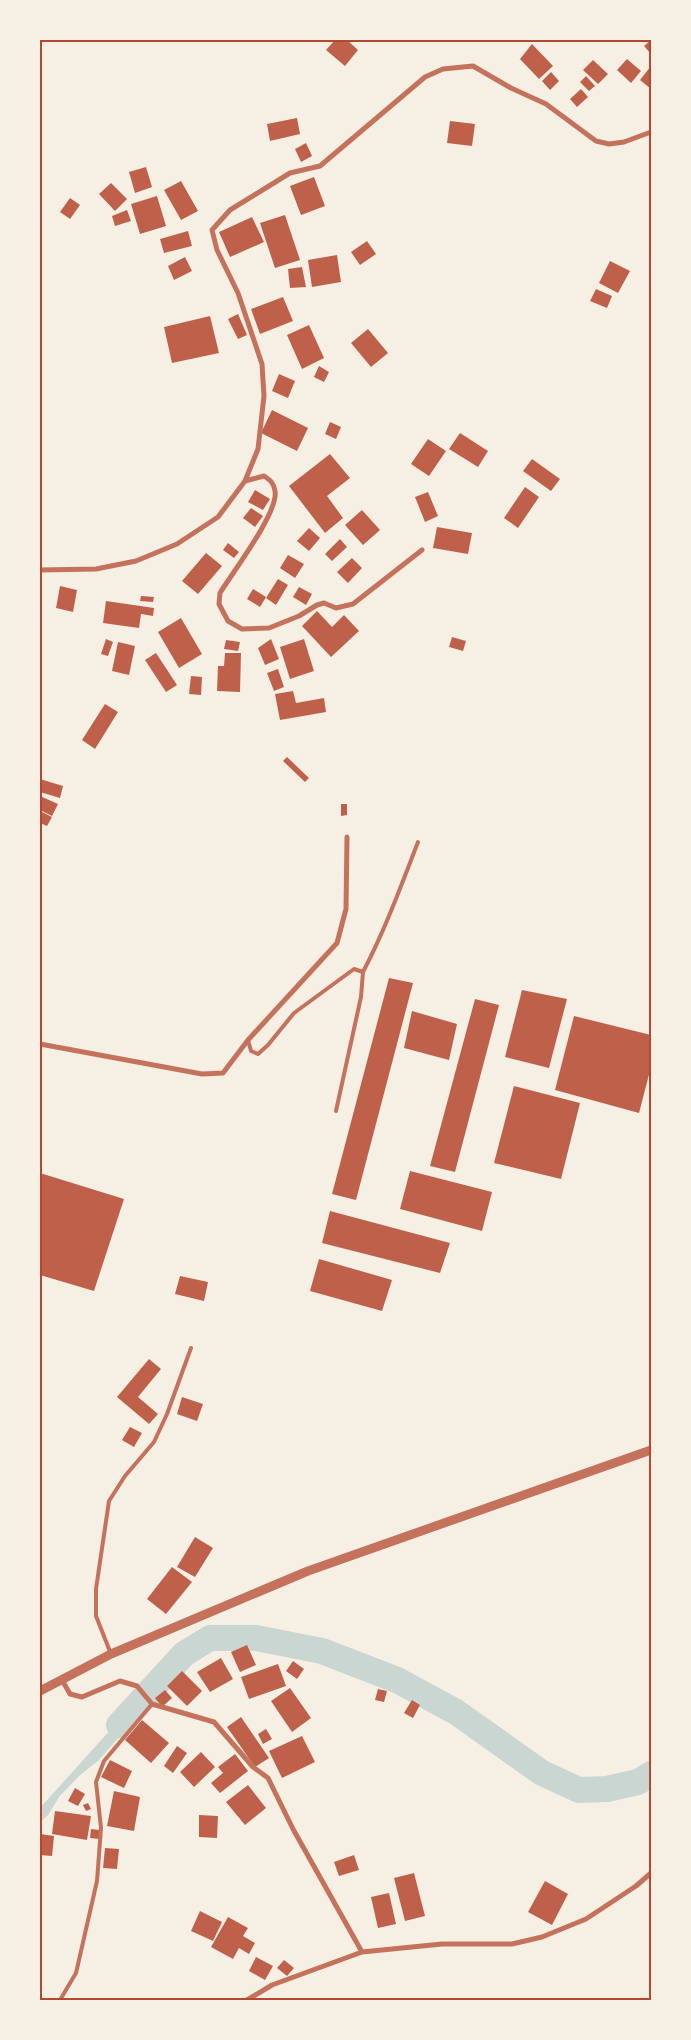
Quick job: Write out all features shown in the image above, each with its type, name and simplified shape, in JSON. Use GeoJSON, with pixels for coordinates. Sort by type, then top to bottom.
{"type":"FeatureCollection","features":[{"type":"Feature","properties":{"kind":"street"},"geometry":{"type":"LineString","coordinates":[[40,570],[96,570],[136,561],[177,544],[218,517],[245,481],[258,449],[264,396],[262,364],[238,293],[217,250],[212,230],[230,210],[290,173],[320,166],[425,77],[443,69],[473,66],[511,88],[546,104],[596,141],[608,144],[624,142],[651,132]]}},
{"type":"Feature","properties":{"kind":"street"},"geometry":{"type":"LineString","coordinates":[[245,481],[264,476],[271,481],[276,492],[267,521],[220,593],[219,604],[228,621],[242,629],[269,628],[300,616],[317,605],[324,603],[336,608],[353,604],[422,550]]}},
{"type":"Feature","properties":{"kind":"street"},"geometry":{"type":"LineString","coordinates":[[40,1044],[202,1074],[223,1073],[248,1040],[337,943],[346,909],[347,837]]}},
{"type":"Feature","properties":{"kind":"street"},"geometry":{"type":"LineString","coordinates":[[40,1691],[111,1654],[308,1571],[651,1450]]}},
{"type":"Feature","properties":{"kind":"street"},"geometry":{"type":"LineString","coordinates":[[62,1680],[70,1694],[82,1697],[120,1681],[137,1686],[150,1702],[214,1722],[252,1767],[268,1778],[293,1829],[362,1952]]}},
{"type":"Feature","properties":{"kind":"street"},"geometry":{"type":"LineString","coordinates":[[247,2000],[272,1985],[362,1952],[442,1944],[512,1944],[542,1937],[586,1919],[636,1886],[651,1873]]}},
{"type":"Feature","properties":{"kind":"lane"},"geometry":{"type":"LineString","coordinates":[[336,1111],[361,997],[363,972],[389,917],[418,842]]}},
{"type":"Feature","properties":{"kind":"lane"},"geometry":{"type":"LineString","coordinates":[[248,1040],[250,1051],[258,1054],[268,1045],[294,1013],[354,969],[363,972]]}},
{"type":"Feature","properties":{"kind":"lane"},"geometry":{"type":"LineString","coordinates":[[111,1654],[96,1616],[96,1589],[109,1501],[124,1476],[154,1442],[167,1414],[190,1348]]}},
{"type":"Feature","properties":{"kind":"lane"},"geometry":{"type":"LineString","coordinates":[[60,2000],[76,1973],[97,1882],[101,1828],[96,1782],[104,1761],[150,1702]]}},
{"type":"Feature","properties":{"kind":"shaded area"},"geometry":{"type":"Polygon","coordinates":[[[140,1697],[145,1702],[144,1709],[98,1761],[80,1775],[59,1797],[48,1815],[40,1822],[40,1808],[140,1697]]]}},
{"type":"Feature","properties":{"kind":"building"},"geometry":{"type":"Polygon","coordinates":[[[335,40],[347,40],[358,50],[345,66],[326,50],[335,40]]]}},
{"type":"Feature","properties":{"kind":"building"},"geometry":{"type":"Polygon","coordinates":[[[651,40],[651,54],[644,46],[651,40]]]}},
{"type":"Feature","properties":{"kind":"building"},"geometry":{"type":"Polygon","coordinates":[[[532,44],[553,66],[539,79],[520,59],[532,44]]]}},
{"type":"Feature","properties":{"kind":"building"},"geometry":{"type":"Polygon","coordinates":[[[627,59],[641,71],[631,83],[617,70],[627,59]]]}},
{"type":"Feature","properties":{"kind":"building"},"geometry":{"type":"Polygon","coordinates":[[[593,60],[608,74],[598,84],[583,70],[593,60]]]}},
{"type":"Feature","properties":{"kind":"building"},"geometry":{"type":"Polygon","coordinates":[[[651,66],[651,89],[640,80],[651,66]]]}},
{"type":"Feature","properties":{"kind":"building"},"geometry":{"type":"Polygon","coordinates":[[[551,72],[559,81],[550,90],[542,81],[551,72]]]}},
{"type":"Feature","properties":{"kind":"building"},"geometry":{"type":"Polygon","coordinates":[[[586,76],[595,86],[589,91],[580,82],[586,76]]]}},
{"type":"Feature","properties":{"kind":"building"},"geometry":{"type":"Polygon","coordinates":[[[581,89],[588,97],[577,107],[570,99],[581,89]]]}},
{"type":"Feature","properties":{"kind":"building"},"geometry":{"type":"Polygon","coordinates":[[[297,118],[300,134],[270,141],[267,124],[297,118]]]}},
{"type":"Feature","properties":{"kind":"building"},"geometry":{"type":"Polygon","coordinates":[[[450,121],[475,124],[472,146],[447,143],[450,121]]]}},
{"type":"Feature","properties":{"kind":"building"},"geometry":{"type":"Polygon","coordinates":[[[306,143],[312,156],[301,162],[295,149],[306,143]]]}},
{"type":"Feature","properties":{"kind":"building"},"geometry":{"type":"Polygon","coordinates":[[[146,167],[152,187],[135,193],[129,172],[146,167]]]}},
{"type":"Feature","properties":{"kind":"building"},"geometry":{"type":"Polygon","coordinates":[[[314,177],[325,206],[301,215],[290,186],[314,177]]]}},
{"type":"Feature","properties":{"kind":"building"},"geometry":{"type":"Polygon","coordinates":[[[181,181],[198,211],[181,220],[164,190],[181,181]]]}},
{"type":"Feature","properties":{"kind":"building"},"geometry":{"type":"Polygon","coordinates":[[[111,183],[127,199],[115,211],[99,194],[111,183]]]}},
{"type":"Feature","properties":{"kind":"building"},"geometry":{"type":"Polygon","coordinates":[[[157,196],[166,226],[140,234],[131,204],[157,196]]]}},
{"type":"Feature","properties":{"kind":"building"},"geometry":{"type":"Polygon","coordinates":[[[70,198],[80,205],[70,219],[60,212],[70,198]]]}},
{"type":"Feature","properties":{"kind":"building"},"geometry":{"type":"Polygon","coordinates":[[[127,210],[131,221],[115,226],[112,216],[127,210]]]}},
{"type":"Feature","properties":{"kind":"building"},"geometry":{"type":"Polygon","coordinates":[[[285,215],[300,260],[275,268],[260,223],[285,215]]]}},
{"type":"Feature","properties":{"kind":"building"},"geometry":{"type":"Polygon","coordinates":[[[252,217],[264,242],[230,257],[219,232],[252,217]]]}},
{"type":"Feature","properties":{"kind":"building"},"geometry":{"type":"Polygon","coordinates":[[[188,231],[192,246],[164,253],[160,239],[188,231]]]}},
{"type":"Feature","properties":{"kind":"building"},"geometry":{"type":"Polygon","coordinates":[[[367,241],[376,254],[360,265],[351,252],[367,241]]]}},
{"type":"Feature","properties":{"kind":"building"},"geometry":{"type":"Polygon","coordinates":[[[337,255],[341,282],[312,287],[308,260],[337,255]]]}},
{"type":"Feature","properties":{"kind":"building"},"geometry":{"type":"Polygon","coordinates":[[[185,257],[192,271],[174,280],[168,266],[185,257]]]}},
{"type":"Feature","properties":{"kind":"building"},"geometry":{"type":"Polygon","coordinates":[[[610,261],[630,271],[618,293],[599,283],[610,261]]]}},
{"type":"Feature","properties":{"kind":"building"},"geometry":{"type":"Polygon","coordinates":[[[302,267],[306,287],[290,288],[288,269],[302,267]]]}},
{"type":"Feature","properties":{"kind":"building"},"geometry":{"type":"Polygon","coordinates":[[[596,289],[612,296],[607,308],[590,301],[596,289]]]}},
{"type":"Feature","properties":{"kind":"building"},"geometry":{"type":"Polygon","coordinates":[[[283,297],[293,321],[260,334],[251,309],[283,297]]]}},
{"type":"Feature","properties":{"kind":"building"},"geometry":{"type":"Polygon","coordinates":[[[238,314],[247,335],[238,339],[228,319],[238,314]]]}},
{"type":"Feature","properties":{"kind":"building"},"geometry":{"type":"Polygon","coordinates":[[[210,316],[219,353],[172,363],[164,327],[210,316]]]}},
{"type":"Feature","properties":{"kind":"building"},"geometry":{"type":"Polygon","coordinates":[[[309,325],[324,358],[302,369],[287,335],[309,325]]]}},
{"type":"Feature","properties":{"kind":"building"},"geometry":{"type":"Polygon","coordinates":[[[368,329],[388,353],[371,367],[351,343],[368,329]]]}},
{"type":"Feature","properties":{"kind":"building"},"geometry":{"type":"Polygon","coordinates":[[[319,366],[329,372],[324,382],[314,377],[319,366]]]}},
{"type":"Feature","properties":{"kind":"building"},"geometry":{"type":"Polygon","coordinates":[[[279,374],[295,381],[288,398],[272,391],[279,374]]]}},
{"type":"Feature","properties":{"kind":"building"},"geometry":{"type":"Polygon","coordinates":[[[272,410],[308,428],[297,451],[261,433],[272,410]]]}},
{"type":"Feature","properties":{"kind":"building"},"geometry":{"type":"Polygon","coordinates":[[[330,422],[341,427],[336,439],[325,434],[330,422]]]}},
{"type":"Feature","properties":{"kind":"building"},"geometry":{"type":"Polygon","coordinates":[[[460,433],[488,451],[478,467],[449,449],[460,433]]]}},
{"type":"Feature","properties":{"kind":"building"},"geometry":{"type":"Polygon","coordinates":[[[428,439],[446,451],[429,476],[411,464],[428,439]]]}},
{"type":"Feature","properties":{"kind":"building"},"geometry":{"type":"Polygon","coordinates":[[[330,454],[350,478],[327,496],[343,518],[325,533],[289,486],[330,454]]]}},
{"type":"Feature","properties":{"kind":"building"},"geometry":{"type":"Polygon","coordinates":[[[532,459],[560,479],[551,491],[523,471],[532,459]]]}},
{"type":"Feature","properties":{"kind":"building"},"geometry":{"type":"Polygon","coordinates":[[[525,487],[539,497],[518,528],[504,518],[525,487]]]}},
{"type":"Feature","properties":{"kind":"building"},"geometry":{"type":"Polygon","coordinates":[[[255,490],[270,499],[263,510],[248,502],[255,490]]]}},
{"type":"Feature","properties":{"kind":"building"},"geometry":{"type":"Polygon","coordinates":[[[428,492],[438,516],[425,522],[415,497],[428,492]]]}},
{"type":"Feature","properties":{"kind":"building"},"geometry":{"type":"Polygon","coordinates":[[[251,508],[263,516],[255,527],[243,518],[251,508]]]}},
{"type":"Feature","properties":{"kind":"building"},"geometry":{"type":"Polygon","coordinates":[[[362,510],[380,530],[363,545],[345,525],[362,510]]]}},
{"type":"Feature","properties":{"kind":"building"},"geometry":{"type":"Polygon","coordinates":[[[437,527],[472,533],[468,554],[433,548],[437,527]]]}},
{"type":"Feature","properties":{"kind":"building"},"geometry":{"type":"Polygon","coordinates":[[[309,528],[320,538],[309,551],[297,541],[309,528]]]}},
{"type":"Feature","properties":{"kind":"building"},"geometry":{"type":"Polygon","coordinates":[[[340,539],[347,547],[332,561],[325,554],[340,539]]]}},
{"type":"Feature","properties":{"kind":"building"},"geometry":{"type":"Polygon","coordinates":[[[228,543],[239,552],[234,558],[223,550],[228,543]]]}},
{"type":"Feature","properties":{"kind":"building"},"geometry":{"type":"Polygon","coordinates":[[[206,553],[222,566],[198,594],[182,581],[206,553]]]}},
{"type":"Feature","properties":{"kind":"building"},"geometry":{"type":"Polygon","coordinates":[[[288,555],[304,564],[295,578],[280,568],[288,555]]]}},
{"type":"Feature","properties":{"kind":"building"},"geometry":{"type":"Polygon","coordinates":[[[352,558],[362,568],[348,583],[337,572],[352,558]]]}},
{"type":"Feature","properties":{"kind":"building"},"geometry":{"type":"Polygon","coordinates":[[[278,579],[288,585],[276,605],[266,598],[278,579]]]}},
{"type":"Feature","properties":{"kind":"building"},"geometry":{"type":"Polygon","coordinates":[[[60,586],[77,590],[73,612],[56,608],[60,586]]]}},
{"type":"Feature","properties":{"kind":"building"},"geometry":{"type":"Polygon","coordinates":[[[299,587],[312,594],[306,605],[293,597],[299,587]]]}},
{"type":"Feature","properties":{"kind":"building"},"geometry":{"type":"Polygon","coordinates":[[[253,589],[266,597],[260,607],[247,599],[253,589]]]}},
{"type":"Feature","properties":{"kind":"building"},"geometry":{"type":"Polygon","coordinates":[[[141,596],[154,597],[153,602],[140,601],[141,596]]]}},
{"type":"Feature","properties":{"kind":"building"},"geometry":{"type":"Polygon","coordinates":[[[106,601],[154,608],[153,616],[141,614],[139,628],[103,623],[106,601]]]}},
{"type":"Feature","properties":{"kind":"building"},"geometry":{"type":"Polygon","coordinates":[[[317,611],[332,627],[344,615],[359,631],[331,657],[302,626],[317,611]]]}},
{"type":"Feature","properties":{"kind":"building"},"geometry":{"type":"Polygon","coordinates":[[[181,618],[202,654],[179,668],[158,632],[181,618]]]}},
{"type":"Feature","properties":{"kind":"building"},"geometry":{"type":"Polygon","coordinates":[[[452,637],[466,641],[463,651],[449,647],[452,637]]]}},
{"type":"Feature","properties":{"kind":"building"},"geometry":{"type":"Polygon","coordinates":[[[106,639],[113,642],[108,656],[101,654],[106,639]]]}},
{"type":"Feature","properties":{"kind":"building"},"geometry":{"type":"Polygon","coordinates":[[[271,639],[279,659],[265,665],[258,648],[271,639]]]}},
{"type":"Feature","properties":{"kind":"building"},"geometry":{"type":"Polygon","coordinates":[[[304,639],[314,671],[290,679],[280,647],[304,639]]]}},
{"type":"Feature","properties":{"kind":"building"},"geometry":{"type":"Polygon","coordinates":[[[226,640],[240,642],[238,651],[224,649],[226,640]]]}},
{"type":"Feature","properties":{"kind":"building"},"geometry":{"type":"Polygon","coordinates":[[[118,642],[135,646],[129,675],[112,671],[118,642]]]}},
{"type":"Feature","properties":{"kind":"building"},"geometry":{"type":"Polygon","coordinates":[[[156,653],[177,685],[166,692],[145,660],[156,653]]]}},
{"type":"Feature","properties":{"kind":"building"},"geometry":{"type":"Polygon","coordinates":[[[225,653],[241,653],[240,692],[217,691],[218,666],[224,666],[225,653]]]}},
{"type":"Feature","properties":{"kind":"building"},"geometry":{"type":"Polygon","coordinates":[[[278,669],[284,687],[274,691],[267,673],[278,669]]]}},
{"type":"Feature","properties":{"kind":"building"},"geometry":{"type":"Polygon","coordinates":[[[191,676],[202,677],[201,695],[189,694],[191,676]]]}},
{"type":"Feature","properties":{"kind":"building"},"geometry":{"type":"Polygon","coordinates":[[[293,691],[296,703],[324,698],[326,712],[280,720],[275,694],[293,691]]]}},
{"type":"Feature","properties":{"kind":"building"},"geometry":{"type":"Polygon","coordinates":[[[105,704],[118,712],[95,749],[82,740],[105,704]]]}},
{"type":"Feature","properties":{"kind":"building"},"geometry":{"type":"Polygon","coordinates":[[[287,757],[309,778],[305,782],[283,761],[287,757]]]}},
{"type":"Feature","properties":{"kind":"building"},"geometry":{"type":"Polygon","coordinates":[[[40,779],[63,786],[60,798],[40,792],[40,779]]]}},
{"type":"Feature","properties":{"kind":"building"},"geometry":{"type":"Polygon","coordinates":[[[40,796],[58,804],[52,816],[40,810],[40,796]]]}},
{"type":"Feature","properties":{"kind":"building"},"geometry":{"type":"Polygon","coordinates":[[[341,804],[347,804],[347,815],[341,816],[341,804]]]}},
{"type":"Feature","properties":{"kind":"building"},"geometry":{"type":"Polygon","coordinates":[[[40,811],[52,817],[47,826],[40,823],[40,811]]]}},
{"type":"Feature","properties":{"kind":"building"},"geometry":{"type":"Polygon","coordinates":[[[389,978],[413,983],[356,1200],[332,1194],[389,978]]]}},
{"type":"Feature","properties":{"kind":"building"},"geometry":{"type":"Polygon","coordinates":[[[522,990],[567,999],[549,1068],[505,1057],[522,990]]]}},
{"type":"Feature","properties":{"kind":"building"},"geometry":{"type":"Polygon","coordinates":[[[475,999],[499,1005],[455,1172],[430,1166],[475,999]]]}},
{"type":"Feature","properties":{"kind":"building"},"geometry":{"type":"Polygon","coordinates":[[[412,1011],[457,1024],[449,1060],[404,1048],[412,1011]]]}},
{"type":"Feature","properties":{"kind":"building"},"geometry":{"type":"Polygon","coordinates":[[[574,1016],[651,1035],[651,1067],[639,1113],[555,1090],[574,1016]]]}},
{"type":"Feature","properties":{"kind":"building"},"geometry":{"type":"Polygon","coordinates":[[[514,1086],[580,1103],[561,1179],[494,1163],[514,1086]]]}},
{"type":"Feature","properties":{"kind":"building"},"geometry":{"type":"Polygon","coordinates":[[[410,1171],[492,1192],[482,1231],[400,1209],[410,1171]]]}},
{"type":"Feature","properties":{"kind":"building"},"geometry":{"type":"Polygon","coordinates":[[[40,1173],[124,1199],[94,1291],[40,1275],[40,1173]]]}},
{"type":"Feature","properties":{"kind":"building"},"geometry":{"type":"Polygon","coordinates":[[[330,1211],[450,1243],[440,1273],[322,1243],[330,1211]]]}},
{"type":"Feature","properties":{"kind":"building"},"geometry":{"type":"Polygon","coordinates":[[[319,1259],[392,1280],[382,1311],[310,1291],[319,1259]]]}},
{"type":"Feature","properties":{"kind":"building"},"geometry":{"type":"Polygon","coordinates":[[[180,1276],[208,1282],[204,1301],[175,1294],[180,1276]]]}},
{"type":"Feature","properties":{"kind":"building"},"geometry":{"type":"Polygon","coordinates":[[[149,1359],[161,1369],[138,1397],[158,1414],[149,1424],[117,1397],[149,1359]]]}},
{"type":"Feature","properties":{"kind":"building"},"geometry":{"type":"Polygon","coordinates":[[[182,1397],[203,1404],[197,1421],[177,1414],[182,1397]]]}},
{"type":"Feature","properties":{"kind":"building"},"geometry":{"type":"Polygon","coordinates":[[[130,1427],[142,1433],[134,1447],[122,1440],[130,1427]]]}},
{"type":"Feature","properties":{"kind":"building"},"geometry":{"type":"Polygon","coordinates":[[[195,1537],[213,1548],[195,1577],[177,1567],[195,1537]]]}},
{"type":"Feature","properties":{"kind":"building"},"geometry":{"type":"Polygon","coordinates":[[[172,1567],[192,1582],[166,1614],[147,1599],[172,1567]]]}},
{"type":"Feature","properties":{"kind":"building"},"geometry":{"type":"Polygon","coordinates":[[[247,1645],[256,1665],[240,1672],[231,1652],[247,1645]]]}},
{"type":"Feature","properties":{"kind":"building"},"geometry":{"type":"Polygon","coordinates":[[[221,1658],[233,1679],[210,1692],[197,1672],[221,1658]]]}},
{"type":"Feature","properties":{"kind":"building"},"geometry":{"type":"Polygon","coordinates":[[[293,1661],[304,1669],[297,1679],[286,1671],[293,1661]]]}},
{"type":"Feature","properties":{"kind":"building"},"geometry":{"type":"Polygon","coordinates":[[[278,1664],[286,1686],[249,1699],[241,1677],[278,1664]]]}},
{"type":"Feature","properties":{"kind":"building"},"geometry":{"type":"Polygon","coordinates":[[[182,1671],[202,1691],[187,1706],[167,1686],[182,1671]]]}},
{"type":"Feature","properties":{"kind":"building"},"geometry":{"type":"Polygon","coordinates":[[[290,1688],[311,1718],[292,1732],[271,1701],[290,1688]]]}},
{"type":"Feature","properties":{"kind":"building"},"geometry":{"type":"Polygon","coordinates":[[[378,1689],[387,1691],[384,1702],[375,1700],[378,1689]]]}},
{"type":"Feature","properties":{"kind":"building"},"geometry":{"type":"Polygon","coordinates":[[[165,1690],[172,1698],[162,1707],[155,1698],[165,1690]]]}},
{"type":"Feature","properties":{"kind":"building"},"geometry":{"type":"Polygon","coordinates":[[[412,1700],[420,1705],[413,1718],[404,1713],[412,1700]]]}},
{"type":"Feature","properties":{"kind":"building"},"geometry":{"type":"Polygon","coordinates":[[[241,1717],[269,1758],[255,1767],[227,1727],[241,1717]]]}},
{"type":"Feature","properties":{"kind":"building"},"geometry":{"type":"Polygon","coordinates":[[[142,1720],[169,1743],[151,1763],[125,1740],[142,1720]]]}},
{"type":"Feature","properties":{"kind":"building"},"geometry":{"type":"Polygon","coordinates":[[[266,1729],[272,1739],[263,1744],[258,1734],[266,1729]]]}},
{"type":"Feature","properties":{"kind":"building"},"geometry":{"type":"Polygon","coordinates":[[[302,1736],[315,1762],[282,1778],[269,1751],[302,1736]]]}},
{"type":"Feature","properties":{"kind":"building"},"geometry":{"type":"Polygon","coordinates":[[[177,1746],[187,1753],[173,1773],[164,1766],[177,1746]]]}},
{"type":"Feature","properties":{"kind":"building"},"geometry":{"type":"Polygon","coordinates":[[[201,1752],[215,1767],[194,1787],[180,1772],[201,1752]]]}},
{"type":"Feature","properties":{"kind":"building"},"geometry":{"type":"Polygon","coordinates":[[[235,1754],[248,1771],[220,1793],[211,1783],[223,1773],[218,1767],[235,1754]]]}},
{"type":"Feature","properties":{"kind":"building"},"geometry":{"type":"Polygon","coordinates":[[[110,1760],[132,1771],[124,1788],[101,1777],[110,1760]]]}},
{"type":"Feature","properties":{"kind":"building"},"geometry":{"type":"Polygon","coordinates":[[[248,1785],[266,1808],[245,1825],[226,1802],[248,1785]]]}},
{"type":"Feature","properties":{"kind":"building"},"geometry":{"type":"Polygon","coordinates":[[[75,1788],[85,1794],[78,1806],[68,1801],[75,1788]]]}},
{"type":"Feature","properties":{"kind":"building"},"geometry":{"type":"Polygon","coordinates":[[[114,1791],[140,1797],[134,1831],[107,1826],[114,1791]]]}},
{"type":"Feature","properties":{"kind":"building"},"geometry":{"type":"Polygon","coordinates":[[[88,1803],[91,1809],[86,1811],[83,1805],[88,1803]]]}},
{"type":"Feature","properties":{"kind":"building"},"geometry":{"type":"Polygon","coordinates":[[[55,1811],[91,1816],[87,1840],[52,1834],[55,1811]]]}},
{"type":"Feature","properties":{"kind":"building"},"geometry":{"type":"Polygon","coordinates":[[[199,1815],[218,1816],[217,1838],[199,1837],[199,1815]]]}},
{"type":"Feature","properties":{"kind":"building"},"geometry":{"type":"Polygon","coordinates":[[[91,1829],[100,1830],[99,1839],[90,1838],[91,1829]]]}},
{"type":"Feature","properties":{"kind":"building"},"geometry":{"type":"Polygon","coordinates":[[[40,1834],[54,1836],[52,1856],[40,1855],[40,1834]]]}},
{"type":"Feature","properties":{"kind":"building"},"geometry":{"type":"Polygon","coordinates":[[[105,1848],[119,1849],[117,1869],[103,1868],[105,1848]]]}},
{"type":"Feature","properties":{"kind":"building"},"geometry":{"type":"Polygon","coordinates":[[[354,1855],[359,1870],[339,1876],[334,1862],[354,1855]]]}},
{"type":"Feature","properties":{"kind":"building"},"geometry":{"type":"Polygon","coordinates":[[[414,1873],[425,1916],[405,1921],[394,1878],[414,1873]]]}},
{"type":"Feature","properties":{"kind":"building"},"geometry":{"type":"Polygon","coordinates":[[[545,1881],[568,1894],[552,1925],[528,1912],[545,1881]]]}},
{"type":"Feature","properties":{"kind":"building"},"geometry":{"type":"Polygon","coordinates":[[[389,1893],[396,1924],[378,1928],[371,1897],[389,1893]]]}},
{"type":"Feature","properties":{"kind":"building"},"geometry":{"type":"Polygon","coordinates":[[[200,1911],[222,1922],[213,1941],[191,1931],[200,1911]]]}},
{"type":"Feature","properties":{"kind":"building"},"geometry":{"type":"Polygon","coordinates":[[[228,1917],[248,1928],[243,1936],[255,1943],[249,1954],[239,1948],[233,1959],[211,1947],[228,1917]]]}},
{"type":"Feature","properties":{"kind":"building"},"geometry":{"type":"Polygon","coordinates":[[[256,1957],[273,1966],[265,1980],[249,1971],[256,1957]]]}},
{"type":"Feature","properties":{"kind":"building"},"geometry":{"type":"Polygon","coordinates":[[[284,1960],[294,1968],[287,1976],[277,1968],[284,1960]]]}},
{"type":"Feature","properties":{"kind":"waterway"},"geometry":{"type":"LineString","coordinates":[[119,1725],[184,1654],[210,1638],[256,1638],[322,1651],[397,1680],[456,1712],[542,1773],[579,1790],[607,1789],[638,1782],[651,1774]]}}]}
